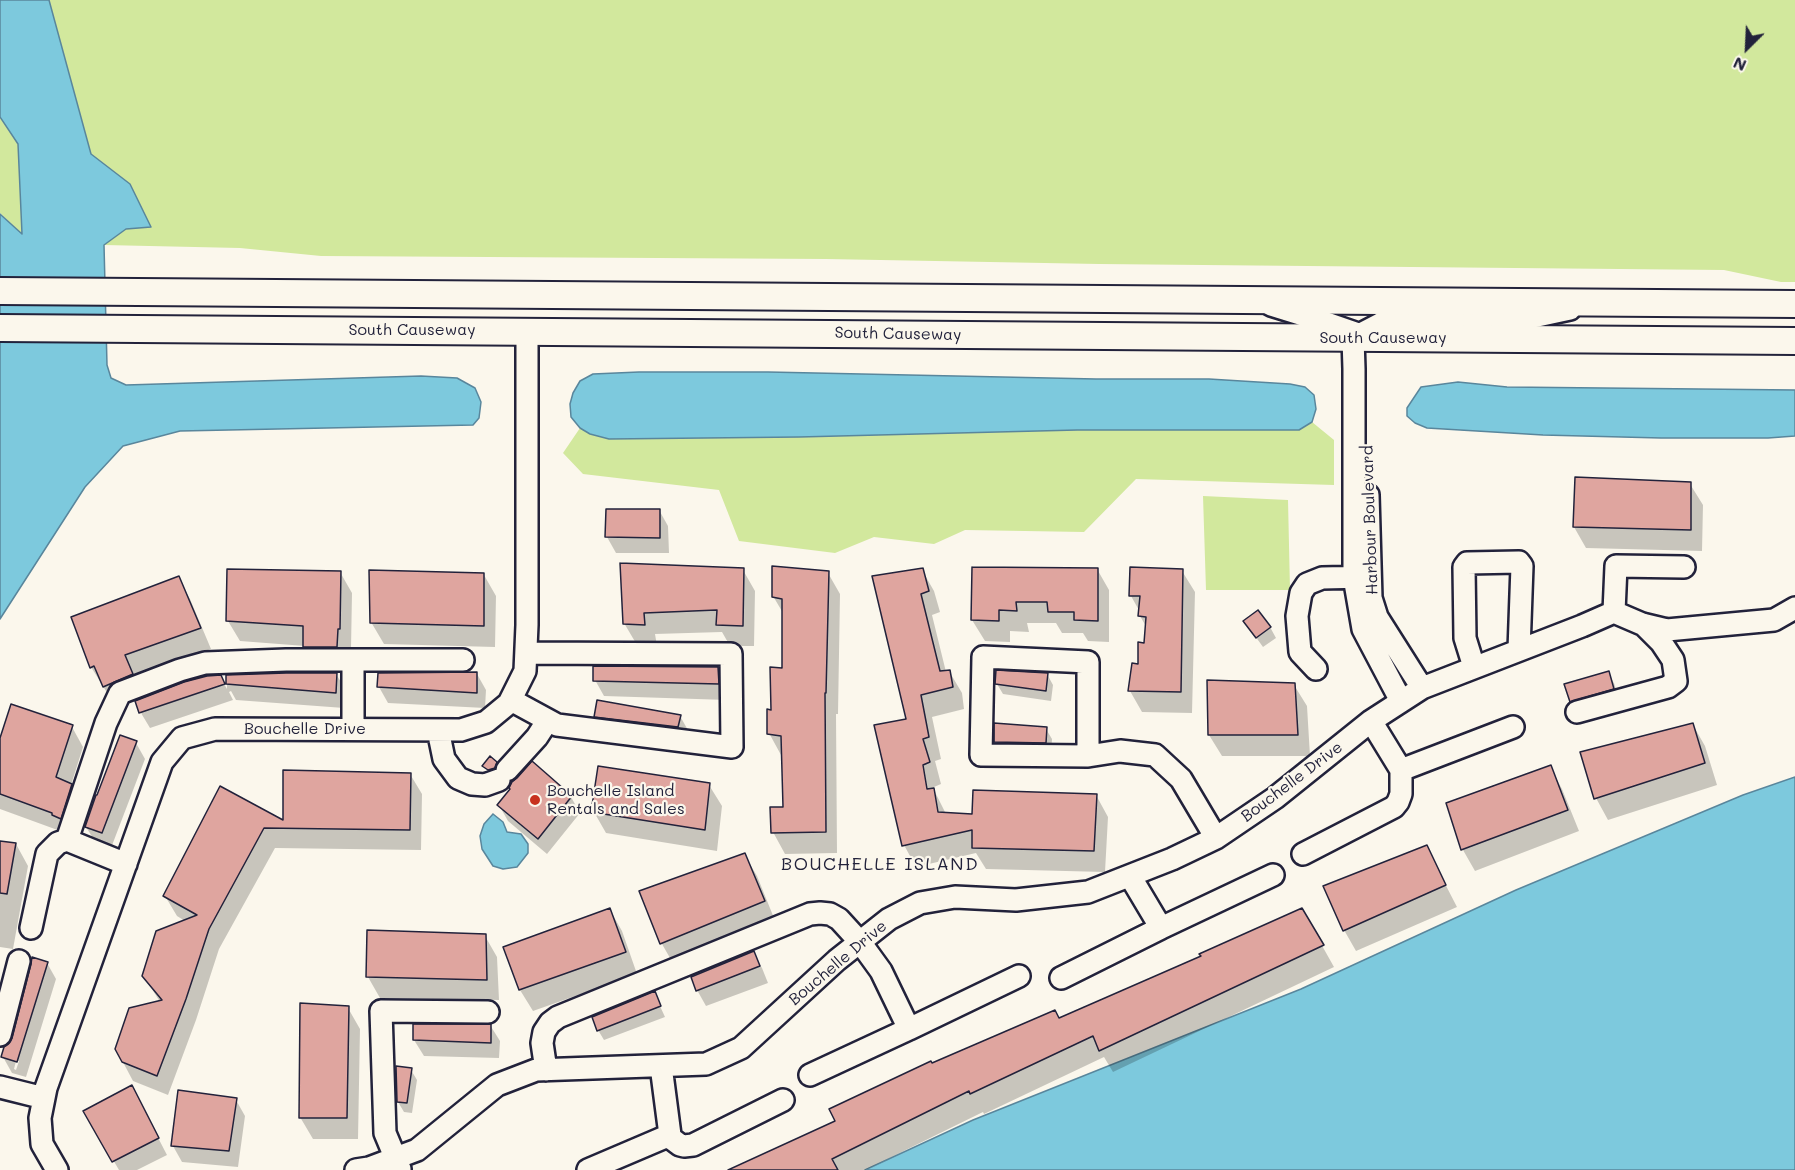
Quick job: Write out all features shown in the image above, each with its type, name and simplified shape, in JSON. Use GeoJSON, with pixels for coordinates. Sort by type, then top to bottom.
{"type":"FeatureCollection","features":[{"type":"Feature","properties":{"kind":"main road"},"geometry":{"type":"LineString","coordinates":[[0,291],[1795,304]]}},
{"type":"Feature","properties":{"kind":"main road"},"geometry":{"type":"LineString","coordinates":[[388,294],[487,310],[527,331],[534,323],[562,311],[695,312],[760,297]]}},
{"type":"Feature","properties":{"kind":"main road"},"geometry":{"type":"LineString","coordinates":[[1746,304],[1795,313]]}},
{"type":"Feature","properties":{"kind":"main road","name":"South Causeway"},"geometry":{"type":"LineString","coordinates":[[0,328],[1795,341]]}},
{"type":"Feature","properties":{"kind":"street"},"geometry":{"type":"LineString","coordinates":[[1252,300],[1300,314],[1360,337]]}},
{"type":"Feature","properties":{"kind":"street"},"geometry":{"type":"LineString","coordinates":[[1401,701],[1362,629],[1354,369],[1360,337],[1380,324],[1400,317],[1528,318],[1597,303]]}},
{"type":"Feature","properties":{"kind":"street","name":"Bouchelle Drive"},"geometry":{"type":"LineString","coordinates":[[57,1170],[42,1144],[40,1118],[50,1077],[162,762],[182,738],[215,729],[461,730],[486,722],[509,704],[525,671],[526,653],[527,331]]}},
{"type":"Feature","properties":{"kind":"street"},"geometry":{"type":"LineString","coordinates":[[1474,667],[1465,638],[1464,567],[1467,563],[1519,562],[1522,566],[1519,650]]}},
{"type":"Feature","properties":{"kind":"street"},"geometry":{"type":"LineString","coordinates":[[1684,567],[1616,566],[1614,612],[1642,624],[1667,630],[1774,620],[1795,608]]}},
{"type":"Feature","properties":{"kind":"street"},"geometry":{"type":"LineString","coordinates":[[1316,669],[1300,652],[1297,616],[1301,593],[1307,584],[1322,578],[1362,577]]}},
{"type":"Feature","properties":{"kind":"street","name":"Harbour Boulevard"},"geometry":{"type":"LineString","coordinates":[[1362,577],[1377,617],[1422,688]]}},
{"type":"Feature","properties":{"kind":"street","name":"Bouchelle Drive"},"geometry":{"type":"LineString","coordinates":[[356,1170],[397,1164],[497,1085],[536,1070],[706,1064],[741,1048],[837,960],[889,919],[920,903],[955,897],[1016,900],[1089,892],[1172,860],[1216,838],[1275,798],[1371,721],[1422,688],[1614,612]]}},
{"type":"Feature","properties":{"kind":"street"},"geometry":{"type":"LineString","coordinates":[[1576,712],[1668,687],[1676,681],[1673,660],[1661,642],[1642,624]]}},
{"type":"Feature","properties":{"kind":"street"},"geometry":{"type":"LineString","coordinates":[[511,700],[557,725],[732,747],[731,654],[526,653]]}},
{"type":"Feature","properties":{"kind":"street"},"geometry":{"type":"LineString","coordinates":[[1088,756],[1088,662],[983,657],[981,755],[1088,756],[1120,751],[1155,754],[1181,779],[1216,838]]}},
{"type":"Feature","properties":{"kind":"street"},"geometry":{"type":"LineString","coordinates":[[67,840],[106,723],[120,693],[205,663],[286,660],[463,660]]}},
{"type":"Feature","properties":{"kind":"street"},"geometry":{"type":"LineString","coordinates":[[353,660],[353,729]]}},
{"type":"Feature","properties":{"kind":"street"},"geometry":{"type":"LineString","coordinates":[[438,730],[444,759],[458,778],[472,784],[485,785],[503,775],[549,720]]}},
{"type":"Feature","properties":{"kind":"street"},"geometry":{"type":"LineString","coordinates":[[1304,854],[1394,807],[1398,802],[1401,794],[1401,770],[1371,721]]}},
{"type":"Feature","properties":{"kind":"street"},"geometry":{"type":"LineString","coordinates":[[1401,770],[1514,727]]}},
{"type":"Feature","properties":{"kind":"street"},"geometry":{"type":"LineString","coordinates":[[31,928],[47,854],[58,843],[67,840],[126,864]]}},
{"type":"Feature","properties":{"kind":"street"},"geometry":{"type":"LineString","coordinates":[[1061,978],[1273,874]]}},
{"type":"Feature","properties":{"kind":"street"},"geometry":{"type":"LineString","coordinates":[[1130,876],[1161,928]]}},
{"type":"Feature","properties":{"kind":"street"},"geometry":{"type":"LineString","coordinates":[[546,1070],[542,1043],[544,1032],[558,1017],[810,914],[830,914],[839,919],[860,942],[881,971],[909,1029]]}},
{"type":"Feature","properties":{"kind":"street"},"geometry":{"type":"LineString","coordinates":[[0,1035],[19,961]]}},
{"type":"Feature","properties":{"kind":"street"},"geometry":{"type":"LineString","coordinates":[[810,1075],[1019,976]]}},
{"type":"Feature","properties":{"kind":"street"},"geometry":{"type":"LineString","coordinates":[[397,1164],[385,1133],[381,1011],[488,1012]]}},
{"type":"Feature","properties":{"kind":"street"},"geometry":{"type":"LineString","coordinates":[[662,1066],[670,1135],[680,1145],[693,1145],[783,1100]]}},
{"type":"Feature","properties":{"kind":"street"},"geometry":{"type":"LineString","coordinates":[[0,1087],[44,1098]]}},
{"type":"Feature","properties":{"kind":"street"},"geometry":{"type":"LineString","coordinates":[[588,1170],[670,1135]]}},
{"type":"Feature","properties":{"kind":"green space"},"geometry":{"type":"Polygon","coordinates":[[[49,0],[1795,0],[1795,282],[1781,282],[1724,270],[826,259],[321,256],[240,248],[104,245],[126,229],[150,227],[130,184],[91,154],[49,0]]]}},
{"type":"Feature","properties":{"kind":"green space"},"geometry":{"type":"Polygon","coordinates":[[[0,117],[18,144],[22,234],[0,213],[0,117]]]}},
{"type":"Feature","properties":{"kind":"green space"},"geometry":{"type":"Polygon","coordinates":[[[1312,422],[1334,440],[1334,485],[1136,479],[1084,532],[965,530],[934,544],[874,537],[835,553],[739,541],[719,490],[583,474],[563,453],[580,428],[591,434],[610,439],[1077,430],[1299,430],[1312,422]]]}},
{"type":"Feature","properties":{"kind":"green space"},"geometry":{"type":"Polygon","coordinates":[[[1203,496],[1288,500],[1290,590],[1206,590],[1203,496]]]}},
{"type":"Feature","properties":{"kind":"water"},"geometry":{"type":"Polygon","coordinates":[[[0,0],[49,0],[91,154],[130,184],[151,227],[126,229],[104,245],[107,365],[111,378],[126,385],[421,376],[457,378],[475,388],[481,402],[479,418],[473,425],[180,431],[123,446],[85,487],[0,619],[0,214],[22,234],[18,144],[0,117],[0,0]]]}},
{"type":"Feature","properties":{"kind":"water"},"geometry":{"type":"Polygon","coordinates":[[[639,372],[1209,379],[1305,387],[1314,395],[1316,409],[1312,422],[1299,430],[1077,430],[799,437],[609,439],[590,434],[580,428],[571,417],[570,404],[580,381],[593,374],[639,372]]]}},
{"type":"Feature","properties":{"kind":"water"},"geometry":{"type":"Polygon","coordinates":[[[1458,382],[1507,387],[1795,390],[1795,436],[1661,438],[1543,435],[1427,428],[1415,423],[1407,416],[1407,408],[1421,387],[1458,382]]]}},
{"type":"Feature","properties":{"kind":"water"},"geometry":{"type":"Polygon","coordinates":[[[1795,777],[1795,1170],[865,1170],[973,1120],[1301,989],[1516,890],[1743,795],[1795,777]]]}},
{"type":"Feature","properties":{"kind":"water"},"geometry":{"type":"Polygon","coordinates":[[[493,814],[503,822],[507,832],[521,834],[528,844],[528,853],[517,867],[503,869],[493,866],[482,849],[480,836],[484,824],[493,814]]]}},
{"type":"Feature","properties":{"kind":"building"},"geometry":{"type":"Polygon","coordinates":[[[1575,477],[1691,482],[1691,530],[1573,527],[1575,477]]]}},
{"type":"Feature","properties":{"kind":"building"},"geometry":{"type":"Polygon","coordinates":[[[606,509],[660,509],[660,538],[605,537],[606,509]]]}},
{"type":"Feature","properties":{"kind":"building"},"geometry":{"type":"Polygon","coordinates":[[[620,563],[744,568],[743,626],[716,625],[717,610],[644,613],[645,625],[623,624],[620,563]]]}},
{"type":"Feature","properties":{"kind":"building"},"geometry":{"type":"Polygon","coordinates":[[[772,566],[829,571],[825,693],[826,832],[771,833],[770,807],[783,807],[781,736],[767,734],[767,709],[771,710],[770,667],[782,668],[782,599],[772,597],[772,566]]]}},
{"type":"Feature","properties":{"kind":"building"},"geometry":{"type":"Polygon","coordinates":[[[972,567],[1098,568],[1098,621],[1074,620],[1074,612],[1048,612],[1047,602],[1016,602],[1017,611],[999,610],[999,621],[971,620],[972,567]]]}},
{"type":"Feature","properties":{"kind":"building"},"geometry":{"type":"Polygon","coordinates":[[[1130,567],[1183,569],[1181,692],[1128,691],[1132,663],[1138,664],[1138,642],[1144,643],[1146,617],[1138,616],[1140,596],[1129,596],[1130,567]]]}},
{"type":"Feature","properties":{"kind":"building"},"geometry":{"type":"Polygon","coordinates":[[[923,568],[929,591],[921,594],[940,671],[950,670],[953,687],[921,695],[929,737],[923,739],[930,762],[923,765],[927,789],[934,788],[938,812],[972,814],[973,790],[1097,794],[1094,851],[972,848],[972,830],[902,846],[874,725],[906,719],[872,576],[923,568]]]}},
{"type":"Feature","properties":{"kind":"building"},"geometry":{"type":"Polygon","coordinates":[[[227,569],[341,571],[340,629],[338,629],[337,647],[303,647],[303,626],[226,621],[227,569]]]}},
{"type":"Feature","properties":{"kind":"building"},"geometry":{"type":"Polygon","coordinates":[[[369,570],[484,573],[484,626],[370,623],[369,570]]]}},
{"type":"Feature","properties":{"kind":"building"},"geometry":{"type":"Polygon","coordinates":[[[179,576],[201,628],[125,655],[133,674],[103,687],[94,666],[90,668],[71,617],[179,576]]]}},
{"type":"Feature","properties":{"kind":"building"},"geometry":{"type":"Polygon","coordinates":[[[1258,610],[1271,627],[1256,638],[1243,621],[1258,610]]]}},
{"type":"Feature","properties":{"kind":"building"},"geometry":{"type":"Polygon","coordinates":[[[593,666],[718,667],[719,684],[593,681],[593,666]]]}},
{"type":"Feature","properties":{"kind":"building"},"geometry":{"type":"Polygon","coordinates":[[[996,670],[1048,673],[1046,691],[995,684],[996,670]]]}},
{"type":"Feature","properties":{"kind":"building"},"geometry":{"type":"Polygon","coordinates":[[[1609,671],[1614,689],[1570,702],[1564,684],[1609,671]]]}},
{"type":"Feature","properties":{"kind":"building"},"geometry":{"type":"Polygon","coordinates":[[[477,672],[477,693],[377,687],[378,673],[477,672]]]}},
{"type":"Feature","properties":{"kind":"building"},"geometry":{"type":"Polygon","coordinates":[[[337,673],[336,693],[226,684],[226,675],[337,673]]]}},
{"type":"Feature","properties":{"kind":"building"},"geometry":{"type":"Polygon","coordinates":[[[221,675],[225,684],[139,713],[135,701],[184,682],[221,675]]]}},
{"type":"Feature","properties":{"kind":"building"},"geometry":{"type":"Polygon","coordinates":[[[1207,680],[1295,683],[1298,735],[1208,735],[1207,680]]]}},
{"type":"Feature","properties":{"kind":"building"},"geometry":{"type":"Polygon","coordinates":[[[597,700],[681,715],[678,727],[594,717],[597,700]]]}},
{"type":"Feature","properties":{"kind":"building"},"geometry":{"type":"Polygon","coordinates":[[[11,704],[73,725],[56,777],[72,784],[61,819],[52,813],[0,794],[0,738],[11,704]]]}},
{"type":"Feature","properties":{"kind":"building"},"geometry":{"type":"Polygon","coordinates":[[[994,723],[1047,727],[1046,743],[994,742],[994,723]]]}},
{"type":"Feature","properties":{"kind":"building"},"geometry":{"type":"Polygon","coordinates":[[[1693,723],[1705,763],[1594,799],[1580,752],[1693,723]]]}},
{"type":"Feature","properties":{"kind":"building"},"geometry":{"type":"Polygon","coordinates":[[[120,735],[137,741],[102,833],[85,827],[120,735]]]}},
{"type":"Feature","properties":{"kind":"building"},"geometry":{"type":"Polygon","coordinates":[[[490,756],[497,762],[495,768],[488,770],[482,766],[490,756]]]}},
{"type":"Feature","properties":{"kind":"building","name":"Bouchelle Island Rentals and Sales"},"geometry":{"type":"Polygon","coordinates":[[[532,761],[572,796],[538,839],[497,805],[510,789],[512,782],[532,761]]]}},
{"type":"Feature","properties":{"kind":"building"},"geometry":{"type":"Polygon","coordinates":[[[1551,765],[1568,810],[1461,850],[1446,803],[1551,765]]]}},
{"type":"Feature","properties":{"kind":"building"},"geometry":{"type":"Polygon","coordinates":[[[598,766],[710,783],[705,830],[591,812],[598,766]]]}},
{"type":"Feature","properties":{"kind":"building"},"geometry":{"type":"Polygon","coordinates":[[[283,770],[411,773],[410,830],[264,828],[209,929],[157,1076],[122,1062],[115,1049],[129,1008],[162,1000],[142,976],[156,931],[197,915],[163,896],[220,786],[283,820],[283,770]]]}},
{"type":"Feature","properties":{"kind":"building"},"geometry":{"type":"Polygon","coordinates":[[[0,841],[16,843],[7,894],[0,893],[0,841]]]}},
{"type":"Feature","properties":{"kind":"building"},"geometry":{"type":"Polygon","coordinates":[[[1427,845],[1446,885],[1343,931],[1323,886],[1427,845]]]}},
{"type":"Feature","properties":{"kind":"building"},"geometry":{"type":"Polygon","coordinates":[[[745,853],[765,901],[660,944],[639,891],[745,853]]]}},
{"type":"Feature","properties":{"kind":"building"},"geometry":{"type":"Polygon","coordinates":[[[610,908],[626,952],[519,990],[503,947],[610,908]]]}},
{"type":"Feature","properties":{"kind":"building"},"geometry":{"type":"Polygon","coordinates":[[[1302,908],[1324,945],[1099,1051],[1093,1036],[970,1094],[969,1091],[832,1159],[838,1170],[728,1170],[835,1121],[829,1109],[931,1061],[932,1063],[1055,1010],[1059,1018],[1201,956],[1199,954],[1302,908]]]}},
{"type":"Feature","properties":{"kind":"building"},"geometry":{"type":"Polygon","coordinates":[[[367,930],[486,934],[487,980],[366,977],[367,930]]]}},
{"type":"Feature","properties":{"kind":"building"},"geometry":{"type":"Polygon","coordinates":[[[754,951],[760,966],[696,991],[691,977],[754,951]]]}},
{"type":"Feature","properties":{"kind":"building"},"geometry":{"type":"Polygon","coordinates":[[[32,957],[48,962],[17,1062],[1,1057],[4,1047],[12,1038],[32,957]]]}},
{"type":"Feature","properties":{"kind":"building"},"geometry":{"type":"Polygon","coordinates":[[[655,991],[661,1006],[597,1031],[592,1017],[655,991]]]}},
{"type":"Feature","properties":{"kind":"building"},"geometry":{"type":"Polygon","coordinates":[[[300,1003],[349,1006],[347,1118],[299,1118],[300,1003]]]}},
{"type":"Feature","properties":{"kind":"building"},"geometry":{"type":"Polygon","coordinates":[[[413,1024],[491,1024],[491,1043],[413,1040],[413,1024]]]}},
{"type":"Feature","properties":{"kind":"building"},"geometry":{"type":"Polygon","coordinates":[[[396,1066],[412,1068],[407,1103],[397,1102],[396,1066]]]}},
{"type":"Feature","properties":{"kind":"building"},"geometry":{"type":"Polygon","coordinates":[[[132,1085],[159,1138],[112,1162],[83,1111],[132,1085]]]}},
{"type":"Feature","properties":{"kind":"building"},"geometry":{"type":"Polygon","coordinates":[[[178,1090],[237,1098],[229,1151],[171,1146],[178,1090]]]}},
{"type":"Feature","properties":{"kind":"place","name":"Bouchelle Island Rentals and Sales"},"geometry":{"type":"Point","coordinates":[535,800]}},
{"type":"Feature","properties":{"kind":"district","name":"BOUCHELLE ISLAND"},"geometry":{"type":"Point","coordinates":[880,864]}}]}
